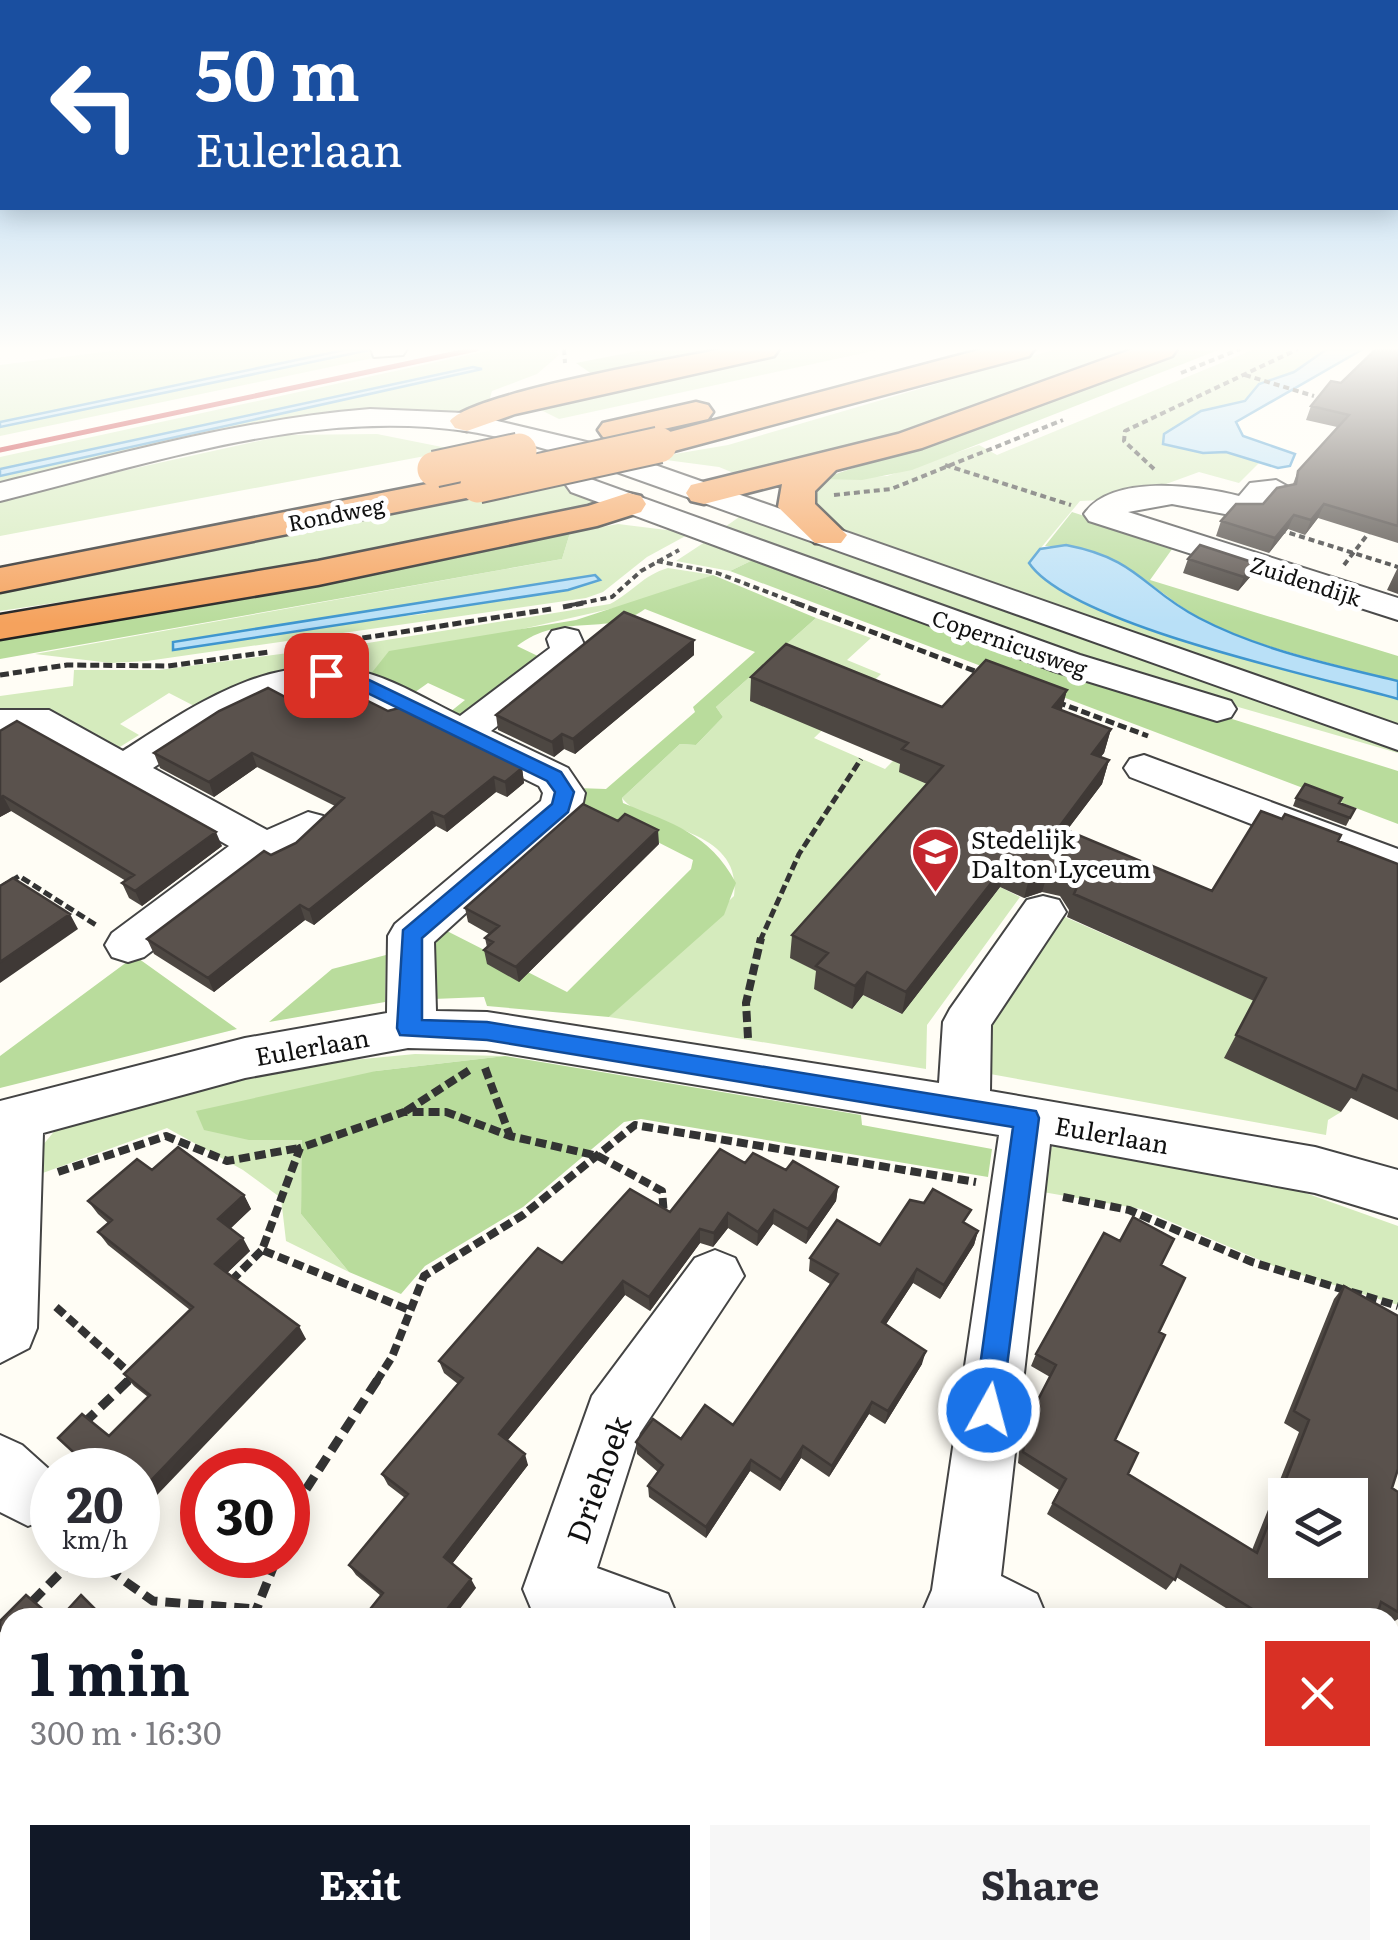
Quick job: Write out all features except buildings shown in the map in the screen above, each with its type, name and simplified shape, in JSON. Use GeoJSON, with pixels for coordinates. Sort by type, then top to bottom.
{"type":"FeatureCollection","features":[{"type":"Feature","properties":{"kind":"highway","name":"Rondweg"},"geometry":{"type":"LineString","coordinates":[[0,580],[676,440]]}},
{"type":"Feature","properties":{"kind":"highway","name":"Rondweg"},"geometry":{"type":"LineString","coordinates":[[0,552],[435,468],[618,476],[705,440]]}},
{"type":"Feature","properties":{"kind":"highway"},"geometry":{"type":"LineString","coordinates":[[704,493],[808,480],[919,440]]}},
{"type":"Feature","properties":{"kind":"highway"},"geometry":{"type":"LineString","coordinates":[[0,627],[318,574],[583,518],[618,476]]}},
{"type":"Feature","properties":{"kind":"highway"},"geometry":{"type":"LineString","coordinates":[[808,480],[801,514],[828,536]]}},
{"type":"Feature","properties":{"kind":"street","name":"Copernicusweg"},"geometry":{"type":"LineString","coordinates":[[0,492],[224,440]]}},
{"type":"Feature","properties":{"kind":"street","name":"Copernicusweg"},"geometry":{"type":"LineString","coordinates":[[496,440],[618,476],[704,493],[1266,696],[1398,738]]}},
{"type":"Feature","properties":{"kind":"street","name":"Copernicusweg"},"geometry":{"type":"LineString","coordinates":[[618,476],[706,532],[1067,662],[1398,762]]}},
{"type":"Feature","properties":{"kind":"street"},"geometry":{"type":"LineString","coordinates":[[1100,514],[1124,499],[1193,486],[1246,508],[1262,490],[1276,490]]}},
{"type":"Feature","properties":{"kind":"street","name":"Zuidendijk"},"geometry":{"type":"LineString","coordinates":[[1100,514],[1398,609]]}},
{"type":"Feature","properties":{"kind":"street"},"geometry":{"type":"LineString","coordinates":[[464,732],[569,650],[565,638]]}},
{"type":"Feature","properties":{"kind":"street"},"geometry":{"type":"LineString","coordinates":[[124,769],[254,687],[326,675],[361,683],[554,776],[564,792],[561,807],[411,936],[413,1005],[408,1028]]}},
{"type":"Feature","properties":{"kind":"street"},"geometry":{"type":"LineString","coordinates":[[0,722],[35,719],[260,845],[284,846],[308,826]]}},
{"type":"Feature","properties":{"kind":"street"},"geometry":{"type":"LineString","coordinates":[[1144,768],[1398,866]]}},
{"type":"Feature","properties":{"kind":"street"},"geometry":{"type":"LineString","coordinates":[[128,944],[260,845]]}},
{"type":"Feature","properties":{"kind":"street"},"geometry":{"type":"LineString","coordinates":[[964,1107],[967,1022],[1043,912]]}},
{"type":"Feature","properties":{"kind":"street","name":"Eulerlaan"},"geometry":{"type":"LineString","coordinates":[[8,1121],[246,1058],[408,1028],[487,1031],[1027,1118],[1315,1170],[1398,1194]]}},
{"type":"Feature","properties":{"kind":"street"},"geometry":{"type":"LineString","coordinates":[[978,1608],[1027,1118]]}},
{"type":"Feature","properties":{"kind":"street"},"geometry":{"type":"LineString","coordinates":[[4,1320],[14,1186],[8,1121]]}},
{"type":"Feature","properties":{"kind":"street","name":"Driehoek"},"geometry":{"type":"LineString","coordinates":[[583,1608],[552,1603],[614,1418],[715,1276]]}},
{"type":"Feature","properties":{"kind":"path"},"geometry":{"type":"LineString","coordinates":[[1124,440],[1193,486]]}},
{"type":"Feature","properties":{"kind":"path"},"geometry":{"type":"LineString","coordinates":[[808,480],[863,495],[891,489],[945,465],[1100,514]]}},
{"type":"Feature","properties":{"kind":"path"},"geometry":{"type":"LineString","coordinates":[[1276,490],[1255,514],[1276,528],[1398,567]]}},
{"type":"Feature","properties":{"kind":"path"},"geometry":{"type":"LineString","coordinates":[[1340,570],[1372,530]]}},
{"type":"Feature","properties":{"kind":"path"},"geometry":{"type":"LineString","coordinates":[[303,648],[612,597],[657,561],[706,532]]}},
{"type":"Feature","properties":{"kind":"path"},"geometry":{"type":"LineString","coordinates":[[657,561],[717,573],[992,677]]}},
{"type":"Feature","properties":{"kind":"path"},"geometry":{"type":"LineString","coordinates":[[0,675],[67,665],[168,666],[284,650]]}},
{"type":"Feature","properties":{"kind":"path"},"geometry":{"type":"LineString","coordinates":[[754,1074],[746,1026],[753,958],[824,813],[861,759]]}},
{"type":"Feature","properties":{"kind":"path"},"geometry":{"type":"LineString","coordinates":[[0,888],[19,876],[128,944]]}},
{"type":"Feature","properties":{"kind":"path"},"geometry":{"type":"LineString","coordinates":[[483,1062],[510,1136]]}},
{"type":"Feature","properties":{"kind":"path"},"geometry":{"type":"LineString","coordinates":[[14,1186],[166,1136],[226,1161],[300,1148],[404,1112],[446,1112],[510,1136],[598,1156],[662,1191],[668,1250],[715,1276]]}},
{"type":"Feature","properties":{"kind":"path"},"geometry":{"type":"LineString","coordinates":[[310,1483],[392,1357],[424,1276],[523,1215],[635,1124],[1130,1210],[1252,1262],[1398,1306]]}},
{"type":"Feature","properties":{"kind":"path"},"geometry":{"type":"LineString","coordinates":[[219,1292],[262,1250],[300,1148]]}},
{"type":"Feature","properties":{"kind":"path"},"geometry":{"type":"LineString","coordinates":[[262,1250],[408,1309]]}},
{"type":"Feature","properties":{"kind":"path"},"geometry":{"type":"LineString","coordinates":[[4,1320],[44,1296],[133,1376]]}},
{"type":"Feature","properties":{"kind":"path"},"geometry":{"type":"LineString","coordinates":[[76,1430],[148,1362]]}},
{"type":"Feature","properties":{"kind":"path"},"geometry":{"type":"LineString","coordinates":[[26,1608],[55,1578]]}},
{"type":"Feature","properties":{"kind":"path"},"geometry":{"type":"LineString","coordinates":[[120,1578],[153,1601],[212,1608]]}},
{"type":"Feature","properties":{"kind":"path"},"geometry":{"type":"LineString","coordinates":[[257,1608],[269,1578]]}},
{"type":"Feature","properties":{"kind":"green space"},"geometry":{"type":"Polygon","coordinates":[[[76,440],[137,440],[0,469],[0,457],[76,440]]]}},
{"type":"Feature","properties":{"kind":"green space"},"geometry":{"type":"Polygon","coordinates":[[[160,440],[191,440],[0,483],[0,476],[160,440]]]}},
{"type":"Feature","properties":{"kind":"green space"},"geometry":{"type":"Polygon","coordinates":[[[261,440],[409,440],[457,450],[0,536],[0,498],[261,440]]]}},
{"type":"Feature","properties":{"kind":"green space"},"geometry":{"type":"Polygon","coordinates":[[[744,440],[880,440],[746,478],[719,467],[651,458],[744,440]]]}},
{"type":"Feature","properties":{"kind":"green space"},"geometry":{"type":"Polygon","coordinates":[[[935,440],[988,440],[912,470],[862,480],[821,479],[935,440]]]}},
{"type":"Feature","properties":{"kind":"green space"},"geometry":{"type":"Polygon","coordinates":[[[1032,440],[1177,440],[1203,453],[1226,452],[1259,463],[1239,483],[1199,472],[1125,499],[1080,501],[1040,549],[1062,592],[1130,621],[1398,699],[1398,728],[826,526],[810,495],[821,479],[887,476],[979,445],[997,455],[1032,440]]]}},
{"type":"Feature","properties":{"kind":"green space"},"geometry":{"type":"Polygon","coordinates":[[[555,479],[612,503],[303,566],[0,611],[0,585],[555,479]]]}},
{"type":"Feature","properties":{"kind":"green space"},"geometry":{"type":"Polygon","coordinates":[[[1072,512],[1175,545],[1150,580],[1398,656],[1398,681],[1228,632],[1099,554],[1045,546],[1072,512]]]}},
{"type":"Feature","properties":{"kind":"green space"},"geometry":{"type":"Polygon","coordinates":[[[742,515],[1398,742],[1398,753],[1072,659],[722,529],[742,515]]]}},
{"type":"Feature","properties":{"kind":"green space"},"geometry":{"type":"Polygon","coordinates":[[[618,524],[691,533],[647,557],[603,592],[586,598],[147,661],[111,663],[35,654],[562,559],[570,533],[618,524]],[[595,575],[174,642],[423,614],[595,575]]]}},
{"type":"Feature","properties":{"kind":"green space"},"geometry":{"type":"Polygon","coordinates":[[[570,533],[562,559],[0,659],[0,630],[346,577],[570,533]]]}},
{"type":"Feature","properties":{"kind":"green space"},"geometry":{"type":"Polygon","coordinates":[[[708,540],[757,558],[730,571],[676,561],[708,540]]]}},
{"type":"Feature","properties":{"kind":"green space"},"geometry":{"type":"Polygon","coordinates":[[[757,558],[827,590],[846,592],[1021,653],[1398,771],[1398,824],[730,571],[757,558]]]}},
{"type":"Feature","properties":{"kind":"green space"},"geometry":{"type":"Polygon","coordinates":[[[668,568],[713,575],[632,604],[483,638],[370,675],[335,667],[333,662],[336,652],[343,647],[610,604],[668,568]]]}},
{"type":"Feature","properties":{"kind":"green space"},"geometry":{"type":"Polygon","coordinates":[[[713,575],[816,618],[716,707],[723,717],[696,745],[680,744],[622,798],[623,803],[688,832],[714,852],[736,883],[724,915],[609,1017],[487,1006],[484,997],[433,999],[436,943],[443,929],[567,992],[691,869],[693,860],[577,801],[577,788],[606,789],[695,712],[693,707],[755,652],[645,609],[615,622],[551,630],[517,646],[542,658],[466,718],[450,712],[465,700],[428,683],[411,695],[370,675],[389,651],[576,620],[713,575]]]}},
{"type":"Feature","properties":{"kind":"green space"},"geometry":{"type":"Polygon","coordinates":[[[816,618],[871,638],[847,660],[881,674],[814,738],[885,769],[976,677],[939,789],[790,957],[826,976],[852,1009],[863,995],[901,1014],[1000,887],[1020,897],[927,1025],[926,1069],[609,1017],[734,896],[733,873],[724,856],[709,843],[634,809],[622,798],[680,744],[696,745],[723,717],[716,707],[816,618]]]}},
{"type":"Feature","properties":{"kind":"green space"},"geometry":{"type":"Polygon","coordinates":[[[296,652],[310,657],[310,665],[303,672],[202,710],[169,693],[120,724],[139,735],[115,750],[0,714],[0,696],[73,686],[74,670],[159,670],[296,652]]]}},
{"type":"Feature","properties":{"kind":"green space"},"geometry":{"type":"Polygon","coordinates":[[[1056,913],[1255,1001],[1341,1112],[1328,1120],[1326,1135],[979,1072],[984,1016],[1056,913]]]}},
{"type":"Feature","properties":{"kind":"green space"},"geometry":{"type":"Polygon","coordinates":[[[386,955],[385,1002],[269,1022],[332,969],[386,955]]]}},
{"type":"Feature","properties":{"kind":"green space"},"geometry":{"type":"Polygon","coordinates":[[[135,956],[237,1029],[0,1088],[0,1056],[135,956]]]}},
{"type":"Feature","properties":{"kind":"green space"},"geometry":{"type":"Polygon","coordinates":[[[415,1054],[505,1056],[376,1071],[249,1140],[303,1140],[301,1214],[349,1272],[286,1241],[281,1198],[243,1170],[167,1128],[40,1174],[37,1152],[57,1128],[300,1065],[415,1054]]]}},
{"type":"Feature","properties":{"kind":"green space"},"geometry":{"type":"Polygon","coordinates":[[[505,1056],[861,1115],[862,1125],[992,1149],[988,1177],[641,1119],[624,1122],[523,1207],[425,1266],[401,1294],[349,1272],[301,1214],[302,1140],[249,1140],[204,1130],[196,1111],[376,1071],[505,1056]]]}},
{"type":"Feature","properties":{"kind":"green space"},"geometry":{"type":"Polygon","coordinates":[[[1053,1146],[1297,1190],[1398,1226],[1398,1305],[1276,1267],[1141,1209],[1037,1191],[1042,1163],[1053,1146]]]}},
{"type":"Feature","properties":{"kind":"water"},"geometry":{"type":"Polygon","coordinates":[[[133,440],[160,440],[0,476],[0,469],[133,440]]]}},
{"type":"Feature","properties":{"kind":"water"},"geometry":{"type":"Polygon","coordinates":[[[1163,440],[1256,440],[1295,454],[1290,466],[1278,468],[1226,452],[1203,453],[1163,444],[1163,440]]]}},
{"type":"Feature","properties":{"kind":"water"},"geometry":{"type":"Polygon","coordinates":[[[1066,545],[1110,558],[1180,607],[1222,629],[1297,656],[1398,681],[1398,699],[1200,646],[1093,607],[1054,586],[1029,563],[1040,549],[1066,545]]]}},
{"type":"Feature","properties":{"kind":"water"},"geometry":{"type":"Polygon","coordinates":[[[595,575],[600,580],[568,590],[173,650],[173,642],[595,575]]]}},
{"type":"Feature","properties":{"kind":"railway"},"geometry":{"type":"LineString","coordinates":[[0,450],[45,440]]}},
{"type":"Feature","properties":{"kind":"place","name":"Stedelijk Dalton Lyceum"},"geometry":{"type":"Point","coordinates":[936,894]}},
{"type":"Feature","properties":{"kind":"route"},"geometry":{"type":"LineString","coordinates":[[326,675],[361,683],[554,776],[564,792],[561,807],[411,936],[413,1005],[408,1028],[487,1031],[1027,1118],[989,1410]]}}]}
